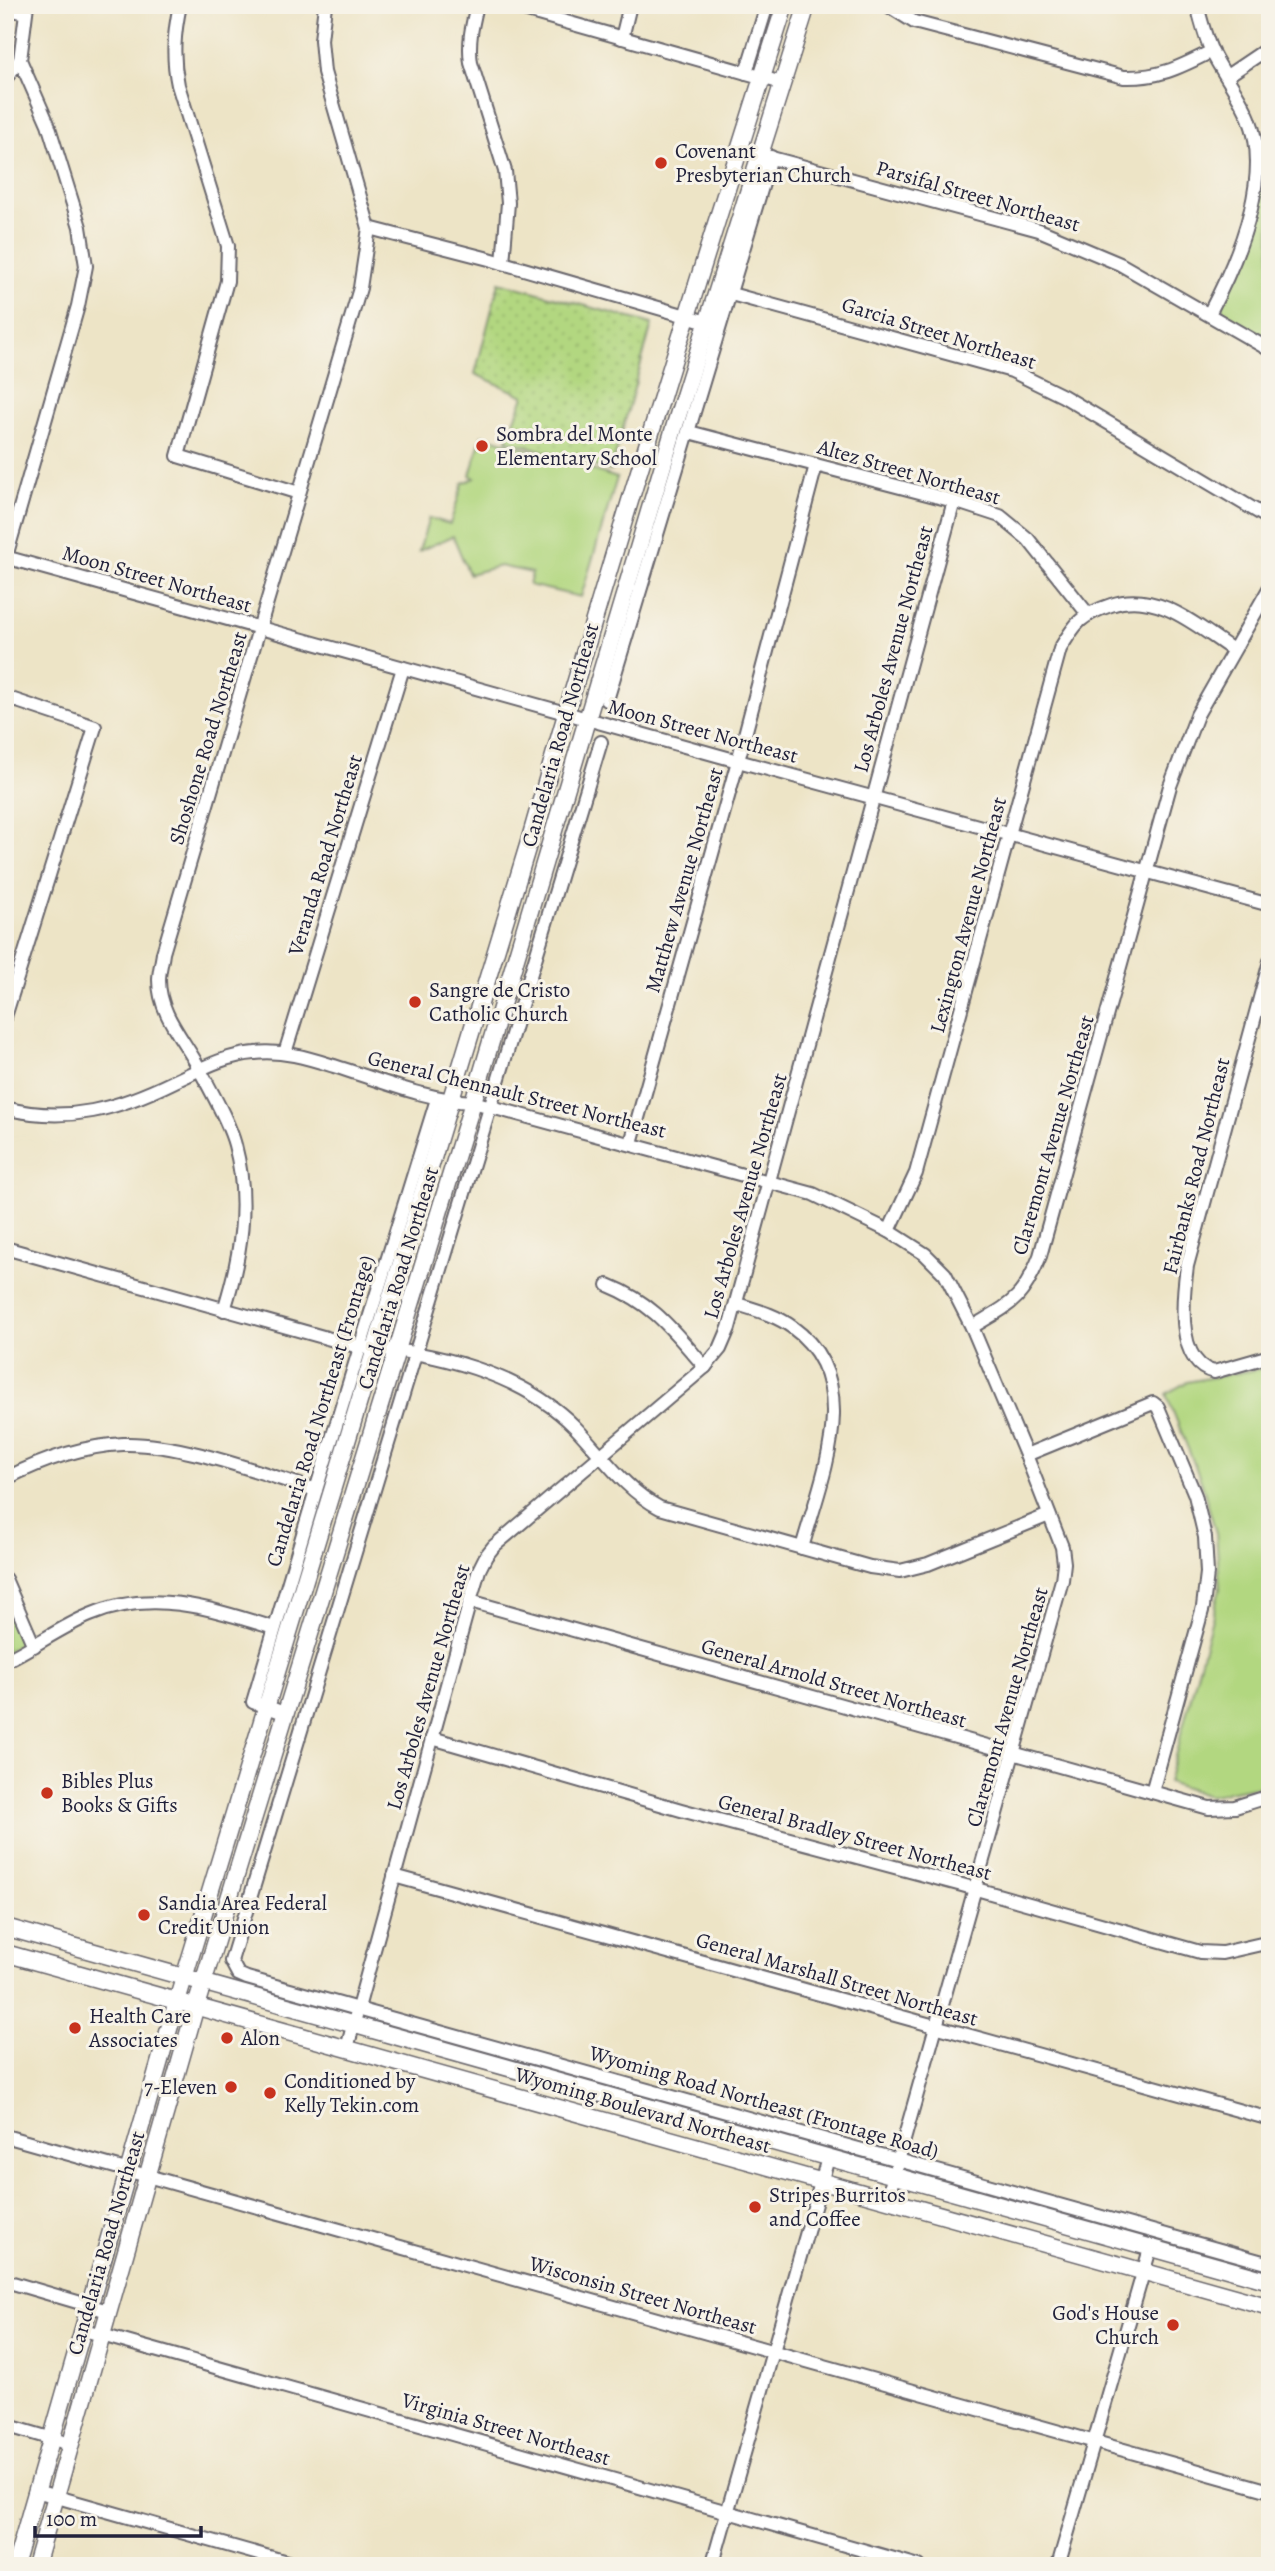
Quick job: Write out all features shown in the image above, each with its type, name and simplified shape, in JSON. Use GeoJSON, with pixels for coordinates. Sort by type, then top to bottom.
{"type":"FeatureCollection","features":[{"type":"Feature","properties":{"kind":"main road","name":"Candelaria Road Northeast"},"geometry":{"type":"LineString","coordinates":[[15,2566],[184,1977],[267,1708],[367,1348],[738,149],[754,75],[785,5]]}},
{"type":"Feature","properties":{"kind":"main road","name":"Candelaria Road Northeast"},"geometry":{"type":"LineString","coordinates":[[36,2566],[203,1982],[473,1102],[707,322],[765,156],[782,83],[807,5]]}},
{"type":"Feature","properties":{"kind":"main road","name":"Wyoming Boulevard Northeast"},"geometry":{"type":"LineString","coordinates":[[5,1927],[203,1982],[356,2017],[828,2158],[1270,2281]]}},
{"type":"Feature","properties":{"kind":"main road","name":"Wyoming Boulevard Northeast"},"geometry":{"type":"LineString","coordinates":[[5,1953],[1270,2307]]}},
{"type":"Feature","properties":{"kind":"street"},"geometry":{"type":"LineString","coordinates":[[180,5],[173,64],[228,246],[227,281],[178,456],[299,493]]}},
{"type":"Feature","properties":{"kind":"street","name":"Shoshone Road Northeast"},"geometry":{"type":"LineString","coordinates":[[224,1310],[236,1270],[242,1235],[243,1192],[235,1144],[200,1069],[164,1008],[159,980],[163,953],[360,289],[369,228],[324,72],[321,40],[325,5]]}},
{"type":"Feature","properties":{"kind":"street"},"geometry":{"type":"LineString","coordinates":[[477,5],[469,36],[469,49],[505,171],[508,202],[503,263]]}},
{"type":"Feature","properties":{"kind":"street"},"geometry":{"type":"LineString","coordinates":[[506,5],[782,83]]}},
{"type":"Feature","properties":{"kind":"street"},"geometry":{"type":"LineString","coordinates":[[622,38],[630,5]]}},
{"type":"Feature","properties":{"kind":"street"},"geometry":{"type":"LineString","coordinates":[[754,75],[767,5]]}},
{"type":"Feature","properties":{"kind":"street"},"geometry":{"type":"LineString","coordinates":[[887,5],[914,22],[1124,77],[1147,78],[1176,69],[1212,51]]}},
{"type":"Feature","properties":{"kind":"street"},"geometry":{"type":"LineString","coordinates":[[1197,5],[1212,51],[1250,120],[1257,161],[1240,248],[1228,279],[1209,314]]}},
{"type":"Feature","properties":{"kind":"street"},"geometry":{"type":"LineString","coordinates":[[5,8],[26,9],[20,60],[48,124],[80,227],[86,267],[78,306],[6,558]]}},
{"type":"Feature","properties":{"kind":"street"},"geometry":{"type":"LineString","coordinates":[[1227,76],[1270,47]]}},
{"type":"Feature","properties":{"kind":"street"},"geometry":{"type":"LineString","coordinates":[[5,79],[20,60]]}},
{"type":"Feature","properties":{"kind":"street","name":"Parsifal Street Northeast"},"geometry":{"type":"LineString","coordinates":[[738,149],[1039,230],[1120,264],[1270,349]]}},
{"type":"Feature","properties":{"kind":"street"},"geometry":{"type":"LineString","coordinates":[[607,700],[731,294],[765,156]]}},
{"type":"Feature","properties":{"kind":"street"},"geometry":{"type":"LineString","coordinates":[[369,228],[503,263],[707,322]]}},
{"type":"Feature","properties":{"kind":"street","name":"Garcia Street Northeast"},"geometry":{"type":"LineString","coordinates":[[731,294],[1012,371],[1063,396],[1270,519]]}},
{"type":"Feature","properties":{"kind":"street","name":"Altez Street Northeast"},"geometry":{"type":"LineString","coordinates":[[689,432],[954,501],[1000,516],[1028,539],[1087,613]]}},
{"type":"Feature","properties":{"kind":"street","name":"Matthew Avenue Northeast"},"geometry":{"type":"LineString","coordinates":[[631,1143],[738,761],[816,465]]}},
{"type":"Feature","properties":{"kind":"street","name":"Los Arboles Avenue Northeast"},"geometry":{"type":"LineString","coordinates":[[346,2048],[470,1601],[486,1556],[494,1546],[600,1454],[705,1367],[720,1349],[737,1304],[771,1181],[954,501]]}},
{"type":"Feature","properties":{"kind":"street","name":"Moon Street Northeast"},"geometry":{"type":"LineString","coordinates":[[6,558],[1270,905]]}},
{"type":"Feature","properties":{"kind":"street","name":"Claremont Avenue Northeast"},"geometry":{"type":"LineString","coordinates":[[887,2200],[1014,1753],[1062,1580],[1064,1563],[1062,1547],[972,1327],[1013,1303],[1030,1281],[1040,1256],[1170,786],[1197,715],[1270,587]]}},
{"type":"Feature","properties":{"kind":"street"},"geometry":{"type":"LineString","coordinates":[[1087,613],[1133,600],[1154,603],[1169,609],[1233,650]]}},
{"type":"Feature","properties":{"kind":"street","name":"Lexington Avenue Northeast"},"geometry":{"type":"LineString","coordinates":[[889,1231],[916,1173],[1060,649],[1070,632],[1087,613]]}},
{"type":"Feature","properties":{"kind":"street","name":"Veranda Road Northeast"},"geometry":{"type":"LineString","coordinates":[[285,1053],[403,668]]}},
{"type":"Feature","properties":{"kind":"street"},"geometry":{"type":"LineString","coordinates":[[5,697],[94,727],[5,1017]]}},
{"type":"Feature","properties":{"kind":"street"},"geometry":{"type":"LineString","coordinates":[[415,1353],[601,742]]}},
{"type":"Feature","properties":{"kind":"street","name":"Fairbanks Road Northeast"},"geometry":{"type":"LineString","coordinates":[[1270,961],[1187,1266],[1183,1298],[1186,1334],[1199,1364],[1205,1370],[1213,1371],[1270,1356]]}},
{"type":"Feature","properties":{"kind":"street","name":"General Chennault Street Northeast"},"geometry":{"type":"LineString","coordinates":[[5,1108],[50,1116],[118,1107],[226,1058],[255,1053],[285,1053],[444,1100],[491,1106],[813,1194],[889,1231],[925,1254],[945,1274],[972,1327]]}},
{"type":"Feature","properties":{"kind":"street"},"geometry":{"type":"LineString","coordinates":[[5,1248],[367,1348],[415,1353],[497,1376],[544,1401],[574,1426],[628,1487],[660,1508],[870,1567],[900,1570],[928,1564],[1049,1515]]}},
{"type":"Feature","properties":{"kind":"street"},"geometry":{"type":"LineString","coordinates":[[608,1285],[632,1295],[653,1309],[705,1367]]}},
{"type":"Feature","properties":{"kind":"street"},"geometry":{"type":"LineString","coordinates":[[737,1304],[769,1314],[792,1326],[811,1344],[827,1369],[834,1400],[833,1433],[802,1548]]}},
{"type":"Feature","properties":{"kind":"street","name":"Candelaria Road Northeast (Frontage)"},"geometry":{"type":"LineString","coordinates":[[267,1708],[253,1702],[316,1490],[367,1348]]}},
{"type":"Feature","properties":{"kind":"street","name":"Wyoming Road Northeast (Frontage Road)"},"geometry":{"type":"LineString","coordinates":[[415,1353],[232,1950],[231,1961],[238,1974],[356,2017],[899,2160],[1270,2264]]}},
{"type":"Feature","properties":{"kind":"street"},"geometry":{"type":"LineString","coordinates":[[1026,1455],[1153,1403],[1158,1407],[1195,1495],[1205,1537],[1207,1573],[1203,1607],[1152,1792]]}},
{"type":"Feature","properties":{"kind":"street"},"geometry":{"type":"LineString","coordinates":[[5,1479],[49,1459],[83,1449],[123,1444],[182,1450],[316,1490]]}},
{"type":"Feature","properties":{"kind":"street"},"geometry":{"type":"LineString","coordinates":[[5,1578],[34,1646]]}},
{"type":"Feature","properties":{"kind":"street"},"geometry":{"type":"LineString","coordinates":[[5,1661],[90,1615],[125,1604],[155,1601],[190,1604],[274,1628]]}},
{"type":"Feature","properties":{"kind":"street","name":"General Arnold Street Northeast"},"geometry":{"type":"LineString","coordinates":[[470,1601],[1209,1808],[1235,1807],[1270,1796]]}},
{"type":"Feature","properties":{"kind":"street"},"geometry":{"type":"LineString","coordinates":[[267,1708],[287,1714]]}},
{"type":"Feature","properties":{"kind":"street","name":"General Bradley Street Northeast"},"geometry":{"type":"LineString","coordinates":[[432,1738],[681,1810],[1200,1952],[1222,1953],[1270,1942]]}},
{"type":"Feature","properties":{"kind":"street","name":"General Marshall Street Northeast"},"geometry":{"type":"LineString","coordinates":[[394,1876],[1270,2119]]}},
{"type":"Feature","properties":{"kind":"street","name":"Wisconsin Street Northeast"},"geometry":{"type":"LineString","coordinates":[[5,2136],[1270,2491]]}},
{"type":"Feature","properties":{"kind":"street"},"geometry":{"type":"LineString","coordinates":[[712,2566],[828,2158]]}},
{"type":"Feature","properties":{"kind":"street"},"geometry":{"type":"LineString","coordinates":[[1058,2566],[1092,2441],[1150,2249]]}},
{"type":"Feature","properties":{"kind":"street"},"geometry":{"type":"LineString","coordinates":[[6,2281],[108,2311]]}},
{"type":"Feature","properties":{"kind":"street","name":"Virginia Street Northeast"},"geometry":{"type":"LineString","coordinates":[[84,2330],[919,2566]]}},
{"type":"Feature","properties":{"kind":"street"},"geometry":{"type":"LineString","coordinates":[[5,2425],[71,2444]]}},
{"type":"Feature","properties":{"kind":"street"},"geometry":{"type":"LineString","coordinates":[[36,2491],[302,2566]]}},
{"type":"Feature","properties":{"kind":"green space"},"geometry":{"type":"Polygon","coordinates":[[[1270,147],[1270,344],[1230,320],[1223,304],[1251,237],[1260,194],[1263,150],[1270,147]]]}},
{"type":"Feature","properties":{"kind":"green space"},"geometry":{"type":"Polygon","coordinates":[[[499,282],[652,324],[611,471],[507,440],[524,396],[475,374],[499,282]]]}},
{"type":"Feature","properties":{"kind":"green space"},"geometry":{"type":"Polygon","coordinates":[[[482,435],[617,478],[581,597],[529,585],[532,573],[500,566],[469,574],[453,536],[419,551],[429,518],[450,524],[463,483],[475,478],[470,475],[482,435]]]}},
{"type":"Feature","properties":{"kind":"green space"},"geometry":{"type":"Polygon","coordinates":[[[1270,1367],[1270,1784],[1208,1796],[1168,1782],[1220,1589],[1216,1533],[1201,1481],[1166,1394],[1187,1382],[1270,1367]]]}},
{"type":"Feature","properties":{"kind":"green space"},"geometry":{"type":"Polygon","coordinates":[[[5,1598],[23,1642],[5,1652],[5,1598]]]}},
{"type":"Feature","properties":{"kind":"place","name":"Covenant Presbyterian Church"},"geometry":{"type":"Point","coordinates":[661,163]}},
{"type":"Feature","properties":{"kind":"place","name":"Sombra del Monte Elementary School"},"geometry":{"type":"Point","coordinates":[482,446]}},
{"type":"Feature","properties":{"kind":"place","name":"Sangre de Cristo Catholic Church"},"geometry":{"type":"Point","coordinates":[415,1002]}},
{"type":"Feature","properties":{"kind":"place","name":"Bibles Plus Books & Gifts"},"geometry":{"type":"Point","coordinates":[47,1793]}},
{"type":"Feature","properties":{"kind":"place","name":"Sandia Area Federal Credit Union"},"geometry":{"type":"Point","coordinates":[144,1915]}},
{"type":"Feature","properties":{"kind":"place","name":"Health Care Associates"},"geometry":{"type":"Point","coordinates":[75,2028]}},
{"type":"Feature","properties":{"kind":"place","name":"Alon"},"geometry":{"type":"Point","coordinates":[227,2038]}},
{"type":"Feature","properties":{"kind":"place","name":"7-Eleven"},"geometry":{"type":"Point","coordinates":[231,2087]}},
{"type":"Feature","properties":{"kind":"place","name":"Conditioned by Kelly Tekin.com"},"geometry":{"type":"Point","coordinates":[270,2093]}},
{"type":"Feature","properties":{"kind":"place","name":"Stripes Burritos and Coffee"},"geometry":{"type":"Point","coordinates":[755,2207]}},
{"type":"Feature","properties":{"kind":"place","name":"God's House Church"},"geometry":{"type":"Point","coordinates":[1173,2325]}}]}
